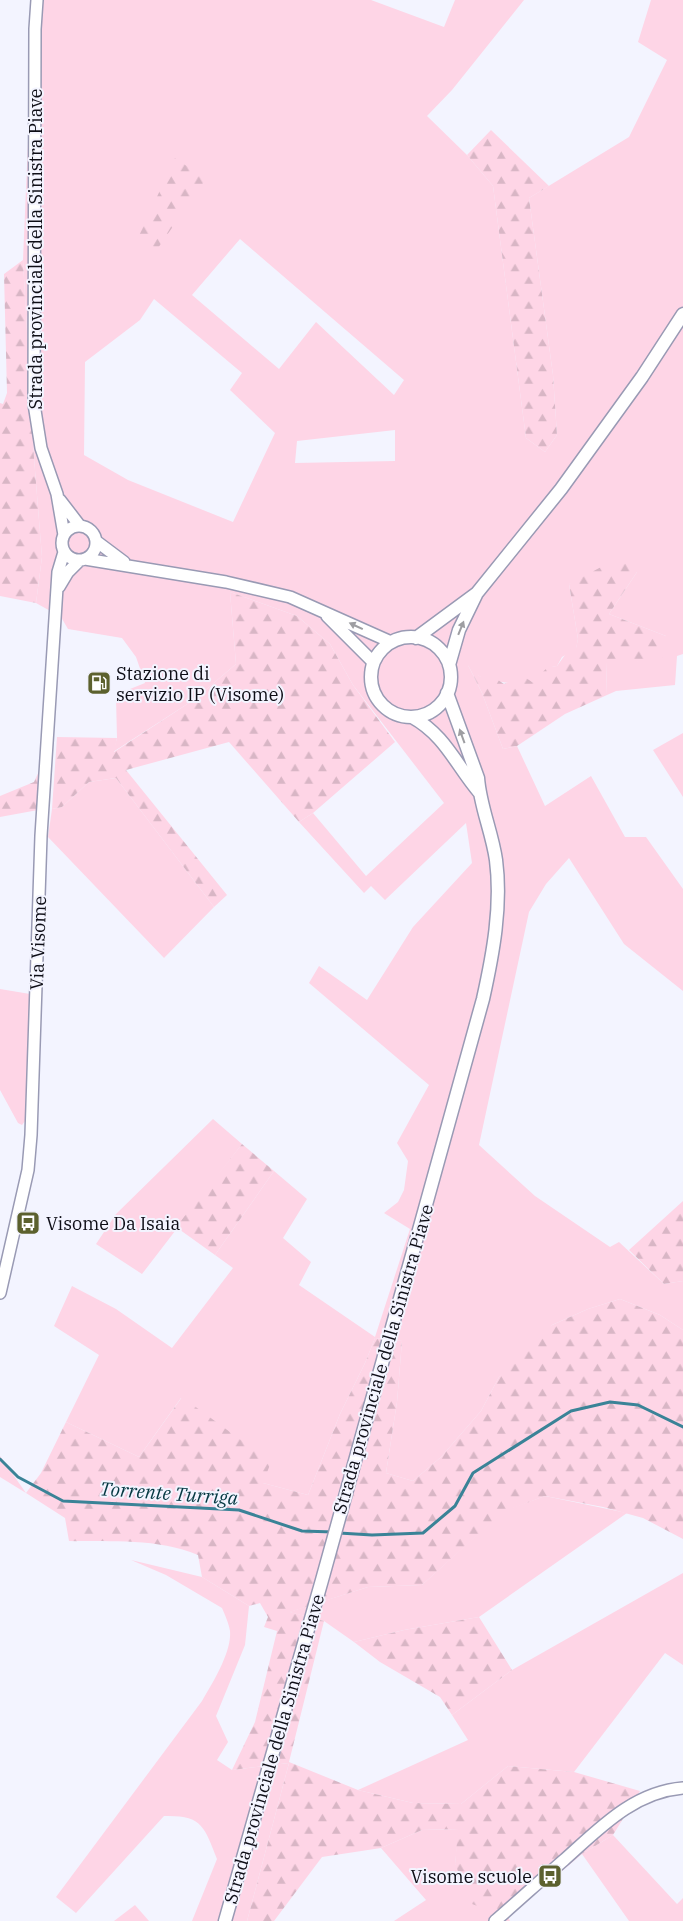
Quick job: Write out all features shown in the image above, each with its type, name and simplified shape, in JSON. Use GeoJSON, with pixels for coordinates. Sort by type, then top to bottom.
{"type":"FeatureCollection","features":[{"type":"Feature","properties":{"kind":"main road"},"geometry":{"type":"LineString","coordinates":[[412,718],[435,710],[447,693],[450,684],[449,665],[460,630],[477,593],[561,489],[642,377],[683,314]]}},
{"type":"Feature","properties":{"kind":"main road"},"geometry":{"type":"LineString","coordinates":[[416,638],[477,593]]}},
{"type":"Feature","properties":{"kind":"main road"},"geometry":{"type":"LineString","coordinates":[[449,665],[437,647],[416,638],[403,638],[391,642],[381,650],[373,662],[371,681],[377,700],[393,713],[412,718],[427,725],[440,737],[474,780]]}},
{"type":"Feature","properties":{"kind":"main road"},"geometry":{"type":"LineString","coordinates":[[447,693],[474,780]]}},
{"type":"Feature","properties":{"kind":"main road","name":"Strada provinciale della Sinistra Piave"},"geometry":{"type":"LineString","coordinates":[[225,1921],[322,1580],[483,1000],[491,964],[498,879],[491,836],[474,780]]}},
{"type":"Feature","properties":{"kind":"street","name":"Strada provinciale della Sinistra Piave"},"geometry":{"type":"LineString","coordinates":[[37,0],[35,29],[34,404],[40,448],[56,494],[64,535]]}},
{"type":"Feature","properties":{"kind":"street","name":"Strada provinciale della Sinistra Piave"},"geometry":{"type":"LineString","coordinates":[[56,494],[80,526]]}},
{"type":"Feature","properties":{"kind":"street"},"geometry":{"type":"LineString","coordinates":[[130,566],[96,541],[92,532],[80,526],[70,528],[64,535],[62,541],[64,552],[71,559],[130,566],[264,590],[290,597],[320,609],[391,642]]}},
{"type":"Feature","properties":{"kind":"street"},"geometry":{"type":"LineString","coordinates":[[83,560],[94,552],[96,541]]}},
{"type":"Feature","properties":{"kind":"street","name":"Via Visome"},"geometry":{"type":"LineString","coordinates":[[0,1293],[28,1170],[30,1152],[41,836],[58,572],[64,552]]}},
{"type":"Feature","properties":{"kind":"street","name":"Via Visome"},"geometry":{"type":"LineString","coordinates":[[57,590],[68,572],[83,560]]}},
{"type":"Feature","properties":{"kind":"street"},"geometry":{"type":"LineString","coordinates":[[320,609],[373,662]]}},
{"type":"Feature","properties":{"kind":"street"},"geometry":{"type":"LineString","coordinates":[[495,1921],[602,1826],[626,1808],[650,1796],[683,1788]]}},
{"type":"Feature","properties":{"kind":"green space"},"geometry":{"type":"Polygon","coordinates":[[[34,0],[371,0],[444,27],[455,0],[524,0],[452,90],[427,116],[467,155],[493,186],[526,438],[545,452],[557,435],[553,375],[529,198],[629,137],[667,60],[638,42],[651,0],[683,0],[683,654],[677,656],[675,685],[616,691],[607,695],[606,662],[637,662],[666,636],[609,614],[637,572],[569,584],[578,639],[576,649],[562,657],[557,666],[549,668],[532,682],[521,683],[489,680],[478,675],[468,665],[482,693],[503,749],[517,746],[545,806],[591,776],[625,837],[646,837],[683,889],[683,991],[624,944],[569,858],[546,884],[529,912],[479,1145],[535,1196],[610,1247],[619,1242],[664,1284],[683,1281],[683,1330],[660,1315],[620,1299],[588,1309],[552,1325],[499,1377],[481,1411],[441,1457],[413,1481],[386,1473],[397,1402],[402,1341],[375,1338],[340,1414],[308,1495],[263,1483],[181,1398],[139,1457],[66,1422],[99,1355],[54,1326],[72,1286],[116,1309],[172,1348],[233,1268],[215,1255],[274,1171],[307,1199],[283,1238],[311,1262],[299,1285],[375,1337],[410,1229],[384,1213],[398,1202],[404,1190],[408,1161],[397,1143],[429,1085],[309,983],[319,966],[367,1000],[413,927],[472,863],[466,823],[385,900],[371,886],[364,893],[299,822],[313,813],[366,876],[444,803],[353,685],[330,644],[297,616],[230,592],[236,664],[195,699],[113,752],[117,738],[116,698],[125,691],[145,683],[136,657],[122,638],[68,629],[61,617],[36,603],[42,557],[34,458],[23,260],[34,0]],[[240,239],[192,295],[279,369],[316,322],[394,395],[404,380],[240,239]],[[154,299],[140,320],[85,362],[84,455],[128,480],[233,522],[275,433],[230,390],[242,373],[154,299]],[[395,430],[297,441],[295,463],[395,461],[395,430]]]}},
{"type":"Feature","properties":{"kind":"green space"},"geometry":{"type":"Polygon","coordinates":[[[491,130],[549,186],[529,198],[553,375],[557,435],[545,452],[526,438],[493,186],[467,155],[491,130]]]}},
{"type":"Feature","properties":{"kind":"green space"},"geometry":{"type":"Polygon","coordinates":[[[175,158],[206,179],[158,248],[136,242],[175,158]]]}},
{"type":"Feature","properties":{"kind":"green space"},"geometry":{"type":"Polygon","coordinates":[[[23,260],[34,458],[42,557],[36,603],[0,596],[0,403],[3,404],[7,393],[4,274],[23,260]]]}},
{"type":"Feature","properties":{"kind":"green space"},"geometry":{"type":"Polygon","coordinates":[[[620,557],[637,572],[609,614],[666,636],[662,658],[637,662],[606,662],[607,695],[565,714],[517,746],[503,749],[482,693],[467,663],[479,676],[498,680],[504,684],[523,676],[532,682],[548,667],[557,666],[570,648],[576,648],[578,639],[569,584],[620,557]]]}},
{"type":"Feature","properties":{"kind":"green space"},"geometry":{"type":"Polygon","coordinates":[[[230,592],[297,616],[330,644],[353,685],[395,742],[313,813],[299,822],[229,742],[126,770],[227,895],[214,907],[116,778],[89,782],[62,807],[52,809],[57,737],[117,738],[114,752],[195,699],[236,664],[230,592]]]}},
{"type":"Feature","properties":{"kind":"green space"},"geometry":{"type":"Polygon","coordinates":[[[683,733],[683,797],[653,750],[683,733]]]}},
{"type":"Feature","properties":{"kind":"green space"},"geometry":{"type":"Polygon","coordinates":[[[40,769],[38,810],[0,817],[0,796],[34,782],[40,769]]]}},
{"type":"Feature","properties":{"kind":"green space"},"geometry":{"type":"Polygon","coordinates":[[[116,778],[214,907],[164,958],[48,837],[52,809],[62,807],[89,782],[116,778]]]}},
{"type":"Feature","properties":{"kind":"green space"},"geometry":{"type":"Polygon","coordinates":[[[0,989],[30,994],[25,1121],[22,1125],[18,1123],[0,1090],[0,989]]]}},
{"type":"Feature","properties":{"kind":"green space"},"geometry":{"type":"Polygon","coordinates":[[[213,1119],[242,1144],[142,1274],[96,1244],[116,1214],[213,1119]]]}},
{"type":"Feature","properties":{"kind":"green space"},"geometry":{"type":"Polygon","coordinates":[[[242,1144],[274,1171],[215,1255],[176,1227],[242,1144]]]}},
{"type":"Feature","properties":{"kind":"green space"},"geometry":{"type":"Polygon","coordinates":[[[683,1201],[683,1281],[664,1284],[629,1250],[683,1201]]]}},
{"type":"Feature","properties":{"kind":"green space"},"geometry":{"type":"Polygon","coordinates":[[[620,1299],[660,1315],[683,1330],[683,1539],[643,1518],[603,1507],[545,1496],[503,1512],[422,1585],[368,1587],[290,1612],[324,1621],[289,1762],[358,1790],[413,1803],[461,1804],[508,1766],[574,1772],[640,1791],[613,1835],[582,1854],[508,1917],[510,1921],[504,1921],[507,1917],[472,1904],[455,1864],[458,1829],[422,1830],[381,1848],[322,1857],[274,1921],[247,1921],[289,1763],[232,1770],[255,1722],[277,1631],[264,1627],[268,1617],[260,1603],[249,1606],[202,1577],[198,1555],[151,1543],[69,1541],[65,1518],[26,1493],[41,1473],[66,1422],[139,1457],[182,1397],[271,1462],[263,1483],[308,1495],[340,1414],[375,1338],[402,1341],[397,1402],[386,1473],[413,1481],[441,1457],[481,1411],[499,1377],[526,1342],[552,1325],[588,1309],[620,1299]]]}},
{"type":"Feature","properties":{"kind":"green space"},"geometry":{"type":"Polygon","coordinates":[[[0,1456],[26,1493],[0,1477],[0,1456]]]}},
{"type":"Feature","properties":{"kind":"green space"},"geometry":{"type":"Polygon","coordinates":[[[545,1496],[627,1513],[479,1617],[404,1630],[354,1642],[324,1621],[289,1612],[368,1587],[422,1585],[503,1511],[545,1496]]]}},
{"type":"Feature","properties":{"kind":"green space"},"geometry":{"type":"Polygon","coordinates":[[[131,1560],[202,1577],[249,1606],[245,1645],[216,1716],[228,1742],[217,1760],[232,1770],[289,1763],[247,1921],[192,1921],[217,1859],[209,1838],[200,1825],[194,1820],[177,1816],[164,1816],[76,1913],[56,1897],[202,1701],[225,1658],[228,1648],[230,1631],[222,1608],[166,1575],[131,1560]]]}},
{"type":"Feature","properties":{"kind":"green space"},"geometry":{"type":"Polygon","coordinates":[[[683,1573],[683,1665],[665,1653],[574,1772],[508,1766],[461,1804],[413,1803],[358,1790],[468,1740],[452,1715],[512,1670],[683,1573]]]}},
{"type":"Feature","properties":{"kind":"green space"},"geometry":{"type":"Polygon","coordinates":[[[479,1617],[512,1670],[452,1715],[440,1697],[380,1662],[354,1642],[404,1630],[479,1617]]]}},
{"type":"Feature","properties":{"kind":"green space"},"geometry":{"type":"Polygon","coordinates":[[[459,1829],[455,1864],[508,1918],[504,1921],[394,1921],[426,1900],[381,1848],[422,1830],[459,1829]]]}},
{"type":"Feature","properties":{"kind":"green space"},"geometry":{"type":"Polygon","coordinates":[[[613,1835],[677,1904],[683,1898],[683,1921],[629,1921],[582,1854],[613,1835]]]}},
{"type":"Feature","properties":{"kind":"green space"},"geometry":{"type":"Polygon","coordinates":[[[135,1905],[149,1921],[114,1921],[135,1905]]]}},
{"type":"Feature","properties":{"kind":"waterway","name":"Torrente Turriga"},"geometry":{"type":"LineString","coordinates":[[339,1533],[372,1535],[423,1533],[455,1506],[473,1473],[571,1411],[610,1402],[638,1405],[683,1427]]}},
{"type":"Feature","properties":{"kind":"waterway","name":"Torrente Turriga"},"geometry":{"type":"LineString","coordinates":[[0,1459],[18,1477],[63,1501],[239,1510],[302,1531],[333,1532]]}},
{"type":"Feature","properties":{"kind":"place","name":"Stazione di servizio IP (Visome)"},"geometry":{"type":"Point","coordinates":[99,683]}},
{"type":"Feature","properties":{"kind":"place","name":"Visome Da Isaia"},"geometry":{"type":"Point","coordinates":[28,1223]}},
{"type":"Feature","properties":{"kind":"place","name":"Visome scuole"},"geometry":{"type":"Point","coordinates":[550,1876]}}]}
